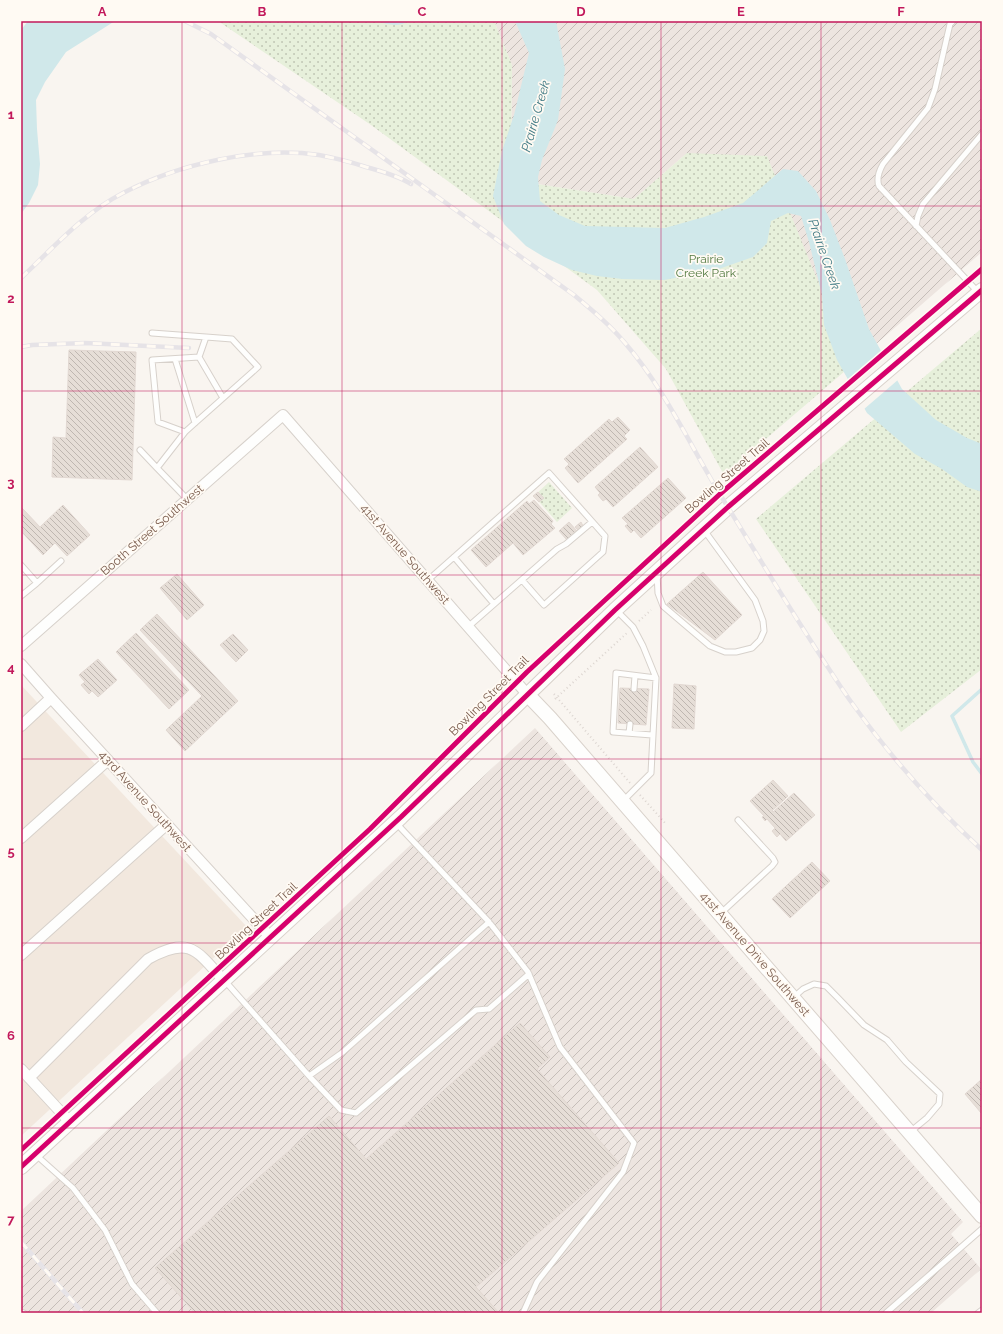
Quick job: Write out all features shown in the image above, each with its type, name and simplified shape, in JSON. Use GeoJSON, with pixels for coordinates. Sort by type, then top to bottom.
{"type":"FeatureCollection","features":[{"type":"Feature","properties":{"kind":"main road"},"geometry":{"type":"LineString","coordinates":[[21,1167],[396,822],[527,694],[657,571],[836,413],[980,291]]}},
{"type":"Feature","properties":{"kind":"main road","name":"41st Avenue Drive Southwest"},"geometry":{"type":"LineString","coordinates":[[527,694],[623,801],[982,1216]]}},
{"type":"Feature","properties":{"kind":"street","name":"Booth Street Southwest"},"geometry":{"type":"LineString","coordinates":[[21,646],[283,415]]}},
{"type":"Feature","properties":{"kind":"street","name":"41st Avenue Southwest"},"geometry":{"type":"LineString","coordinates":[[283,415],[527,694]]}},
{"type":"Feature","properties":{"kind":"street","name":"43rd Avenue Southwest"},"geometry":{"type":"LineString","coordinates":[[21,664],[271,938]]}},
{"type":"Feature","properties":{"kind":"street"},"geometry":{"type":"LineString","coordinates":[[21,726],[51,698]]}},
{"type":"Feature","properties":{"kind":"street"},"geometry":{"type":"LineString","coordinates":[[21,838],[108,760]]}},
{"type":"Feature","properties":{"kind":"street"},"geometry":{"type":"LineString","coordinates":[[21,955],[166,824]]}},
{"type":"Feature","properties":{"kind":"street"},"geometry":{"type":"LineString","coordinates":[[29,1078],[148,959],[162,952],[182,947],[200,953],[224,981]]}},
{"type":"Feature","properties":{"kind":"street"},"geometry":{"type":"LineString","coordinates":[[21,1069],[70,1122]]}},
{"type":"Feature","properties":{"kind":"lane"},"geometry":{"type":"LineString","coordinates":[[953,21],[950,24],[935,89],[928,108],[883,164],[877,178],[879,186],[980,291]]}},
{"type":"Feature","properties":{"kind":"lane"},"geometry":{"type":"LineString","coordinates":[[916,226],[923,204],[982,134]]}},
{"type":"Feature","properties":{"kind":"lane"},"geometry":{"type":"LineString","coordinates":[[152,333],[232,339],[258,367],[185,432],[157,468]]}},
{"type":"Feature","properties":{"kind":"lane"},"geometry":{"type":"LineString","coordinates":[[206,337],[199,356],[223,398]]}},
{"type":"Feature","properties":{"kind":"lane"},"geometry":{"type":"LineString","coordinates":[[185,432],[158,422],[152,360],[199,356]]}},
{"type":"Feature","properties":{"kind":"lane"},"geometry":{"type":"LineString","coordinates":[[175,359],[195,423]]}},
{"type":"Feature","properties":{"kind":"lane"},"geometry":{"type":"LineString","coordinates":[[140,450],[187,499]]}},
{"type":"Feature","properties":{"kind":"lane"},"geometry":{"type":"LineString","coordinates":[[428,580],[549,473],[605,536],[603,552],[544,605],[522,580]]}},
{"type":"Feature","properties":{"kind":"lane"},"geometry":{"type":"LineString","coordinates":[[469,626],[557,549],[566,544],[592,522]]}},
{"type":"Feature","properties":{"kind":"lane"},"geometry":{"type":"LineString","coordinates":[[657,571],[658,593],[663,606],[710,646],[725,652],[736,652],[752,648],[760,640],[764,631],[763,621],[754,600],[704,529]]}},
{"type":"Feature","properties":{"kind":"lane"},"geometry":{"type":"LineString","coordinates":[[454,557],[494,604]]}},
{"type":"Feature","properties":{"kind":"lane"},"geometry":{"type":"LineString","coordinates":[[21,596],[61,561]]}},
{"type":"Feature","properties":{"kind":"lane"},"geometry":{"type":"LineString","coordinates":[[21,566],[37,583]]}},
{"type":"Feature","properties":{"kind":"lane"},"geometry":{"type":"LineString","coordinates":[[615,610],[633,627],[643,646],[656,678],[651,773],[623,801]]}},
{"type":"Feature","properties":{"kind":"lane"},"geometry":{"type":"LineString","coordinates":[[652,735],[629,732],[613,732],[616,673],[656,678]]}},
{"type":"Feature","properties":{"kind":"lane"},"geometry":{"type":"LineString","coordinates":[[634,688],[636,676]]}},
{"type":"Feature","properties":{"kind":"lane"},"geometry":{"type":"LineString","coordinates":[[629,732],[630,724]]}},
{"type":"Feature","properties":{"kind":"lane"},"geometry":{"type":"LineString","coordinates":[[720,914],[775,862],[738,820]]}},
{"type":"Feature","properties":{"kind":"lane"},"geometry":{"type":"LineString","coordinates":[[396,822],[489,922],[529,974],[560,1047],[634,1143],[623,1172],[537,1282],[524,1313]]}},
{"type":"Feature","properties":{"kind":"lane"},"geometry":{"type":"LineString","coordinates":[[309,1076],[343,1052],[489,922]]}},
{"type":"Feature","properties":{"kind":"lane"},"geometry":{"type":"LineString","coordinates":[[224,981],[341,1110],[356,1113],[476,1010],[490,1009],[529,974]]}},
{"type":"Feature","properties":{"kind":"lane"},"geometry":{"type":"LineString","coordinates":[[793,998],[814,984],[826,986],[864,1025],[887,1040],[906,1062],[940,1094],[939,1104],[927,1118],[909,1132]]}},
{"type":"Feature","properties":{"kind":"lane"},"geometry":{"type":"LineString","coordinates":[[35,1154],[73,1188],[105,1230],[132,1284],[157,1313]]}},
{"type":"Feature","properties":{"kind":"lane"},"geometry":{"type":"LineString","coordinates":[[886,1313],[982,1230]]}},
{"type":"Feature","properties":{"kind":"lane"},"geometry":{"type":"LineString","coordinates":[[978,1313],[982,1310]]}},
{"type":"Feature","properties":{"kind":"path"},"geometry":{"type":"LineString","coordinates":[[556,698],[651,610]]}},
{"type":"Feature","properties":{"kind":"path"},"geometry":{"type":"LineString","coordinates":[[554,694],[666,824]]}},
{"type":"Feature","properties":{"kind":"shaded area"},"geometry":{"type":"Polygon","coordinates":[[[494,21],[982,21],[982,252],[852,365],[687,153],[634,199],[511,180],[512,65],[494,21]]]}},
{"type":"Feature","properties":{"kind":"shaded area"},"geometry":{"type":"Polygon","coordinates":[[[21,685],[247,927],[21,1136],[21,685]]]}},
{"type":"Feature","properties":{"kind":"shaded area"},"geometry":{"type":"Polygon","coordinates":[[[535,728],[963,1222],[951,1234],[981,1269],[931,1313],[21,1313],[21,1211],[535,728]]]}},
{"type":"Feature","properties":{"kind":"green space","name":"Prairie Creek Park"},"geometry":{"type":"Polygon","coordinates":[[[218,21],[494,21],[512,65],[511,180],[634,199],[687,153],[767,156],[852,365],[724,475],[666,369],[597,290],[371,125],[218,21]]]}},
{"type":"Feature","properties":{"kind":"green space"},"geometry":{"type":"Polygon","coordinates":[[[982,328],[982,669],[901,732],[756,519],[982,328]]]}},
{"type":"Feature","properties":{"kind":"green space"},"geometry":{"type":"Polygon","coordinates":[[[549,482],[572,508],[557,522],[534,496],[549,482]]]}},
{"type":"Feature","properties":{"kind":"water"},"geometry":{"type":"Polygon","coordinates":[[[28,21],[115,21],[66,52],[45,82],[36,100],[40,164],[38,185],[29,203],[21,214],[21,30],[28,21]]]}},
{"type":"Feature","properties":{"kind":"water"},"geometry":{"type":"Polygon","coordinates":[[[375,21],[409,21],[397,25],[375,21]]]}},
{"type":"Feature","properties":{"kind":"water","name":"Prairie Creek"},"geometry":{"type":"Polygon","coordinates":[[[515,21],[556,21],[565,69],[558,120],[542,160],[538,177],[540,201],[559,215],[585,226],[665,228],[704,217],[743,203],[783,169],[798,171],[816,191],[830,220],[869,329],[902,389],[936,420],[967,438],[982,444],[982,492],[967,487],[942,469],[915,454],[867,413],[837,360],[824,325],[822,295],[801,216],[788,213],[771,221],[767,243],[753,257],[713,271],[664,280],[622,279],[597,276],[572,270],[544,257],[526,246],[504,224],[493,196],[502,151],[514,115],[529,53],[515,21]]]}},
{"type":"Feature","properties":{"kind":"pier"},"geometry":{"type":"Polygon","coordinates":[[[883,349],[899,379],[863,410],[846,381],[883,349]]]}},
{"type":"Feature","properties":{"kind":"building"},"geometry":{"type":"Polygon","coordinates":[[[69,350],[136,352],[132,480],[52,477],[53,437],[66,438],[69,350]]]}},
{"type":"Feature","properties":{"kind":"building"},"geometry":{"type":"Polygon","coordinates":[[[618,417],[630,430],[624,436],[627,439],[578,483],[565,468],[569,464],[564,459],[609,419],[612,422],[618,417]]]}},
{"type":"Feature","properties":{"kind":"building"},"geometry":{"type":"Polygon","coordinates":[[[640,447],[658,467],[613,507],[606,499],[603,501],[598,495],[600,493],[595,487],[640,447]]]}},
{"type":"Feature","properties":{"kind":"building"},"geometry":{"type":"Polygon","coordinates":[[[668,478],[686,498],[641,538],[634,530],[631,533],[625,526],[628,524],[622,518],[668,478]]]}},
{"type":"Feature","properties":{"kind":"building"},"geometry":{"type":"Polygon","coordinates":[[[538,492],[544,498],[539,502],[533,496],[538,492]]]}},
{"type":"Feature","properties":{"kind":"building"},"geometry":{"type":"Polygon","coordinates":[[[534,500],[553,521],[551,524],[555,528],[523,555],[513,543],[486,567],[471,550],[527,501],[529,504],[534,500]]]}},
{"type":"Feature","properties":{"kind":"building"},"geometry":{"type":"Polygon","coordinates":[[[63,505],[90,535],[67,556],[55,543],[43,555],[21,531],[21,507],[40,527],[63,505]]]}},
{"type":"Feature","properties":{"kind":"building"},"geometry":{"type":"Polygon","coordinates":[[[569,522],[577,531],[567,540],[559,531],[569,522]]]}},
{"type":"Feature","properties":{"kind":"building"},"geometry":{"type":"Polygon","coordinates":[[[581,522],[583,526],[578,530],[575,527],[581,522]]]}},
{"type":"Feature","properties":{"kind":"building"},"geometry":{"type":"Polygon","coordinates":[[[703,572],[742,615],[715,640],[667,604],[703,572]]]}},
{"type":"Feature","properties":{"kind":"building"},"geometry":{"type":"Polygon","coordinates":[[[177,574],[204,605],[187,620],[160,588],[177,574]]]}},
{"type":"Feature","properties":{"kind":"building"},"geometry":{"type":"Polygon","coordinates":[[[157,614],[238,701],[185,751],[166,730],[202,696],[140,630],[157,614]]]}},
{"type":"Feature","properties":{"kind":"building"},"geometry":{"type":"Polygon","coordinates":[[[136,633],[189,690],[169,709],[116,652],[136,633]]]}},
{"type":"Feature","properties":{"kind":"building"},"geometry":{"type":"Polygon","coordinates":[[[233,634],[248,650],[236,662],[220,645],[233,634]]]}},
{"type":"Feature","properties":{"kind":"building"},"geometry":{"type":"Polygon","coordinates":[[[98,659],[117,680],[98,697],[92,691],[89,694],[81,685],[85,682],[79,675],[98,659]]]}},
{"type":"Feature","properties":{"kind":"building"},"geometry":{"type":"Polygon","coordinates":[[[674,684],[696,686],[694,729],[672,728],[674,684]]]}},
{"type":"Feature","properties":{"kind":"building"},"geometry":{"type":"Polygon","coordinates":[[[620,688],[649,689],[646,725],[618,723],[620,688]]]}},
{"type":"Feature","properties":{"kind":"building"},"geometry":{"type":"Polygon","coordinates":[[[773,780],[788,796],[772,811],[773,812],[794,793],[815,815],[786,841],[780,834],[777,837],[772,831],[775,828],[767,819],[765,821],[762,817],[764,816],[750,801],[773,780]]]}},
{"type":"Feature","properties":{"kind":"building"},"geometry":{"type":"Polygon","coordinates":[[[812,862],[830,881],[790,918],[772,899],[812,862]]]}},
{"type":"Feature","properties":{"kind":"building"},"geometry":{"type":"Polygon","coordinates":[[[520,1023],[550,1057],[537,1069],[619,1163],[476,1287],[499,1313],[195,1313],[155,1268],[329,1116],[366,1159],[520,1023]]]}},
{"type":"Feature","properties":{"kind":"building"},"geometry":{"type":"Polygon","coordinates":[[[982,1079],[982,1114],[965,1094],[982,1079]]]}},
{"type":"Feature","properties":{"kind":"waterway"},"geometry":{"type":"LineString","coordinates":[[982,689],[952,716],[973,762],[982,774]]}},
{"type":"Feature","properties":{"kind":"railway"},"geometry":{"type":"LineString","coordinates":[[185,21],[211,34],[574,295],[613,330],[639,360],[652,379],[676,417],[721,496],[800,624],[849,699],[895,759],[946,815],[982,850]]}},
{"type":"Feature","properties":{"kind":"railway"},"geometry":{"type":"LineString","coordinates":[[21,278],[69,232],[95,210],[123,193],[145,183],[193,166],[244,155],[295,153],[319,155],[349,162],[389,174],[411,184]]}},
{"type":"Feature","properties":{"kind":"railway"},"geometry":{"type":"LineString","coordinates":[[21,347],[32,345],[85,343],[189,348]]}},
{"type":"Feature","properties":{"kind":"railway"},"geometry":{"type":"LineString","coordinates":[[21,1242],[83,1313]]}},
{"type":"Feature","properties":{"kind":"cycle path","name":"Bowling Street Trail"},"geometry":{"type":"LineString","coordinates":[[21,1150],[370,829],[527,672],[720,494],[982,269]]}},
{"type":"Feature","properties":{"kind":"cycle path"},"geometry":{"type":"LineString","coordinates":[[21,1167],[401,817],[615,610],[728,507],[982,290]]}}]}
